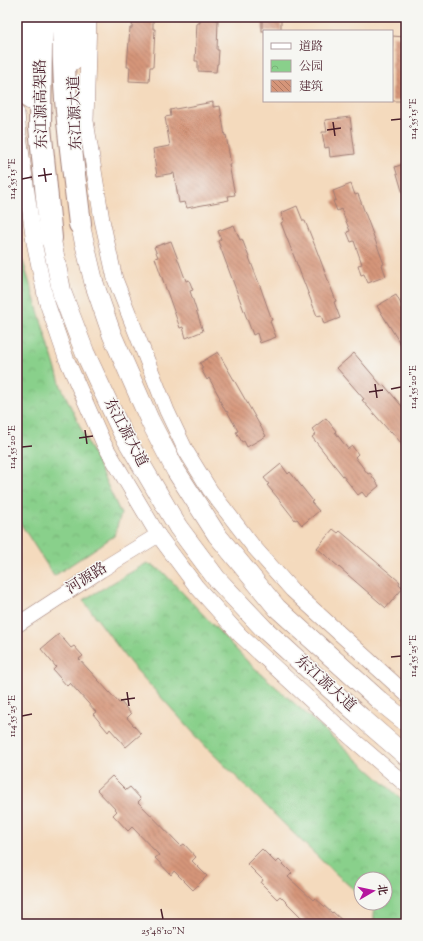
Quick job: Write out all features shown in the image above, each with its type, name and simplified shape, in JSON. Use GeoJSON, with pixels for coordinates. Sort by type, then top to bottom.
{"type":"FeatureCollection","features":[{"type":"Feature","properties":{"kind":"highway","name":"东江源高架路"},"geometry":{"type":"LineString","coordinates":[[43,17],[41,45],[40,127],[51,238]]}},
{"type":"Feature","properties":{"kind":"highway","name":"东江源高架路"},"geometry":{"type":"LineString","coordinates":[[64,17],[63,41],[67,118],[80,224]]}},
{"type":"Feature","properties":{"kind":"main road","name":"东江源大道"},"geometry":{"type":"LineString","coordinates":[[30,17],[29,45],[31,125],[62,293],[85,353],[122,432],[178,528],[216,578],[264,629],[355,712],[406,756]]}},
{"type":"Feature","properties":{"kind":"main road","name":"东江源大道"},"geometry":{"type":"LineString","coordinates":[[76,17],[74,42],[75,111],[80,224],[94,283],[112,335],[150,421],[176,471],[217,535],[277,608],[380,701],[406,722]]}},
{"type":"Feature","properties":{"kind":"street"},"geometry":{"type":"LineString","coordinates":[[89,17],[86,121],[102,220],[115,279],[167,411],[186,451],[210,490],[253,546],[292,590],[406,694]]}},
{"type":"Feature","properties":{"kind":"street"},"geometry":{"type":"LineString","coordinates":[[17,113],[34,242],[46,300],[66,358],[104,444],[158,535],[196,586],[240,636],[349,736],[406,785]]}},
{"type":"Feature","properties":{"kind":"street","name":"河源路"},"geometry":{"type":"LineString","coordinates":[[17,624],[158,535]]}},
{"type":"Feature","properties":{"kind":"green space"},"geometry":{"type":"Polygon","coordinates":[[[17,235],[18,245],[61,386],[121,514],[114,536],[54,576],[17,518],[17,235]]]}},
{"type":"Feature","properties":{"kind":"green space"},"geometry":{"type":"Polygon","coordinates":[[[147,563],[162,571],[248,662],[406,803],[406,924],[374,924],[374,911],[393,911],[393,871],[353,871],[353,889],[324,863],[208,749],[131,664],[83,600],[147,563]]]}},
{"type":"Feature","properties":{"kind":"building"},"geometry":{"type":"Polygon","coordinates":[[[133,17],[153,17],[153,29],[155,29],[153,67],[150,67],[149,82],[129,81],[130,67],[127,67],[130,28],[132,28],[133,17]]]}},
{"type":"Feature","properties":{"kind":"building"},"geometry":{"type":"Polygon","coordinates":[[[200,17],[216,17],[216,20],[218,20],[217,50],[219,50],[216,72],[198,71],[198,61],[195,61],[197,23],[200,23],[200,17]]]}},
{"type":"Feature","properties":{"kind":"building"},"geometry":{"type":"Polygon","coordinates":[[[262,17],[281,17],[281,30],[262,31],[262,17]]]}},
{"type":"Feature","properties":{"kind":"building"},"geometry":{"type":"Polygon","coordinates":[[[393,36],[405,37],[406,101],[393,101],[393,36]]]}},
{"type":"Feature","properties":{"kind":"building"},"geometry":{"type":"Polygon","coordinates":[[[213,102],[213,107],[220,106],[235,195],[228,196],[229,200],[187,208],[185,202],[179,203],[174,173],[157,176],[153,149],[170,146],[165,117],[171,116],[170,110],[213,102]]]}},
{"type":"Feature","properties":{"kind":"building"},"geometry":{"type":"Polygon","coordinates":[[[350,117],[355,154],[330,157],[329,147],[325,148],[322,132],[327,132],[325,120],[350,117]]]}},
{"type":"Feature","properties":{"kind":"building"},"geometry":{"type":"Polygon","coordinates":[[[406,163],[406,194],[403,194],[395,167],[406,163]]]}},
{"type":"Feature","properties":{"kind":"building"},"geometry":{"type":"Polygon","coordinates":[[[351,184],[355,195],[358,194],[384,264],[382,265],[386,276],[368,283],[364,274],[361,275],[358,265],[362,264],[354,241],[351,242],[347,232],[350,231],[341,209],[337,211],[333,201],[336,200],[333,191],[351,184]]]}},
{"type":"Feature","properties":{"kind":"building"},"geometry":{"type":"Polygon","coordinates":[[[297,206],[315,246],[336,301],[334,302],[340,318],[324,324],[321,315],[317,316],[281,223],[284,221],[281,213],[297,206]]]}},
{"type":"Feature","properties":{"kind":"building"},"geometry":{"type":"Polygon","coordinates":[[[234,225],[240,240],[242,239],[260,286],[272,320],[270,321],[276,337],[260,343],[257,333],[253,335],[218,241],[221,239],[218,231],[234,225]]]}},
{"type":"Feature","properties":{"kind":"building"},"geometry":{"type":"Polygon","coordinates":[[[171,241],[186,281],[189,280],[193,290],[190,291],[203,331],[186,338],[183,327],[180,328],[155,258],[158,257],[154,247],[171,241]]]}},
{"type":"Feature","properties":{"kind":"building"},"geometry":{"type":"Polygon","coordinates":[[[396,295],[402,306],[406,304],[406,353],[377,306],[396,295]]]}},
{"type":"Feature","properties":{"kind":"building"},"geometry":{"type":"Polygon","coordinates":[[[218,352],[266,436],[247,447],[236,432],[238,431],[227,411],[226,412],[209,378],[207,380],[201,369],[203,368],[200,363],[218,352]]]}},
{"type":"Feature","properties":{"kind":"building"},"geometry":{"type":"Polygon","coordinates":[[[354,353],[406,411],[406,449],[362,400],[364,399],[337,368],[354,353]]]}},
{"type":"Feature","properties":{"kind":"building"},"geometry":{"type":"Polygon","coordinates":[[[326,418],[348,449],[352,446],[358,454],[355,457],[368,474],[370,473],[379,486],[366,497],[362,492],[358,495],[312,437],[316,434],[312,429],[326,418]]]}},
{"type":"Feature","properties":{"kind":"building"},"geometry":{"type":"Polygon","coordinates":[[[281,464],[288,474],[290,472],[319,511],[302,525],[297,519],[295,520],[267,485],[269,484],[264,478],[281,464]]]}},
{"type":"Feature","properties":{"kind":"building"},"geometry":{"type":"Polygon","coordinates":[[[333,529],[338,533],[340,531],[400,582],[399,584],[403,588],[386,608],[317,548],[333,529]]]}},
{"type":"Feature","properties":{"kind":"building"},"geometry":{"type":"Polygon","coordinates":[[[59,634],[71,648],[74,646],[83,656],[79,659],[131,714],[127,718],[141,734],[126,747],[110,729],[108,732],[93,714],[96,712],[70,683],[67,686],[53,670],[56,667],[41,649],[59,634]]]}},
{"type":"Feature","properties":{"kind":"building"},"geometry":{"type":"Polygon","coordinates":[[[112,776],[126,790],[130,787],[141,799],[138,802],[181,846],[184,844],[196,857],[192,861],[207,876],[193,890],[174,871],[171,875],[155,858],[159,855],[132,827],[128,831],[113,815],[117,811],[97,790],[112,776]]]}},
{"type":"Feature","properties":{"kind":"building"},"geometry":{"type":"Polygon","coordinates":[[[262,849],[276,863],[279,860],[292,873],[288,877],[313,900],[315,898],[346,924],[308,924],[280,896],[277,899],[261,883],[263,880],[247,864],[262,849]]]}}]}
